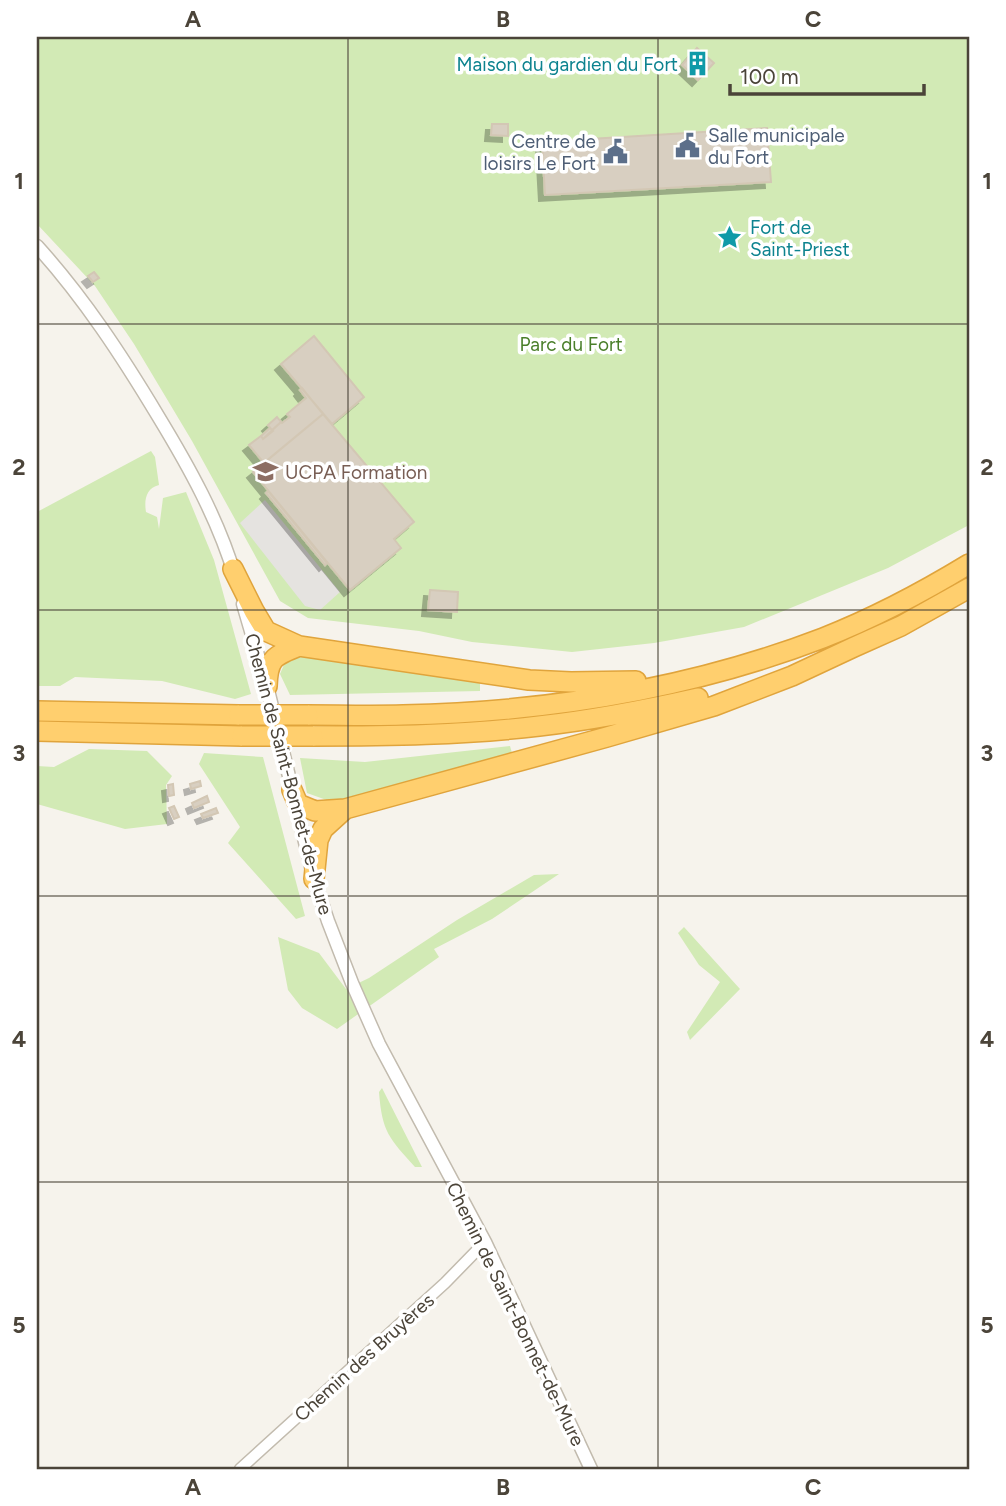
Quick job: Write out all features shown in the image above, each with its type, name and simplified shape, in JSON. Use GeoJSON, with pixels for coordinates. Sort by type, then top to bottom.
{"type":"FeatureCollection","features":[{"type":"Feature","properties":{"kind":"highway"},"geometry":{"type":"LineString","coordinates":[[37,711],[404,715],[537,706],[616,694],[740,665],[823,638],[902,602],[969,564]]}},
{"type":"Feature","properties":{"kind":"highway"},"geometry":{"type":"LineString","coordinates":[[233,569],[266,631],[299,646],[529,680],[681,680]]}},
{"type":"Feature","properties":{"kind":"highway"},"geometry":{"type":"LineString","coordinates":[[292,790],[298,804],[315,811],[345,809],[607,737],[714,705],[792,676],[901,625],[969,588]]}},
{"type":"Feature","properties":{"kind":"highway"},"geometry":{"type":"LineString","coordinates":[[267,686],[268,668],[273,660],[279,654],[299,646]]}},
{"type":"Feature","properties":{"kind":"highway"},"geometry":{"type":"LineString","coordinates":[[37,731],[313,736],[408,735],[539,726],[656,707],[740,687],[854,647]]}},
{"type":"Feature","properties":{"kind":"highway"},"geometry":{"type":"LineString","coordinates":[[314,879],[318,839],[323,830],[345,809]]}},
{"type":"Feature","properties":{"kind":"street","name":"Chemin de Saint-Bonnet-de-Mure"},"geometry":{"type":"LineString","coordinates":[[37,246],[99,322],[145,395],[209,508],[233,569],[267,686],[314,879],[347,971],[379,1044],[485,1242],[592,1469]]}},
{"type":"Feature","properties":{"kind":"street","name":"Chemin des Bruyères"},"geometry":{"type":"LineString","coordinates":[[240,1469],[435,1292],[485,1242]]}},
{"type":"Feature","properties":{"kind":"green space","name":"Parc du Fort"},"geometry":{"type":"Polygon","coordinates":[[[37,37],[969,37],[969,525],[888,568],[744,627],[654,643],[572,652],[472,642],[419,631],[308,618],[280,601],[192,441],[134,344],[95,286],[37,224],[37,37]]]}},
{"type":"Feature","properties":{"kind":"green space"},"geometry":{"type":"Polygon","coordinates":[[[151,451],[155,457],[159,485],[147,495],[146,512],[157,517],[159,529],[163,498],[186,492],[214,560],[251,694],[235,699],[162,681],[75,677],[60,686],[37,686],[37,512],[151,451]]]}},
{"type":"Feature","properties":{"kind":"green space"},"geometry":{"type":"Polygon","coordinates":[[[309,655],[480,682],[480,691],[290,695],[280,674],[286,660],[309,655]]]}},
{"type":"Feature","properties":{"kind":"green space"},"geometry":{"type":"Polygon","coordinates":[[[510,746],[512,753],[332,802],[307,793],[300,758],[365,762],[510,746]]]}},
{"type":"Feature","properties":{"kind":"green space"},"geometry":{"type":"Polygon","coordinates":[[[89,749],[147,751],[172,776],[166,785],[167,824],[125,829],[37,804],[37,766],[54,767],[89,749]]]}},
{"type":"Feature","properties":{"kind":"green space"},"geometry":{"type":"Polygon","coordinates":[[[204,753],[263,757],[305,916],[296,919],[228,843],[240,827],[199,764],[204,753]]]}},
{"type":"Feature","properties":{"kind":"green space"},"geometry":{"type":"Polygon","coordinates":[[[559,874],[492,919],[434,949],[439,957],[337,1029],[302,1008],[288,990],[278,937],[319,953],[346,989],[369,978],[457,920],[534,875],[559,874]]]}},
{"type":"Feature","properties":{"kind":"green space"},"geometry":{"type":"Polygon","coordinates":[[[684,927],[740,989],[690,1040],[687,1032],[720,982],[699,965],[678,933],[684,927]]]}},
{"type":"Feature","properties":{"kind":"green space"},"geometry":{"type":"Polygon","coordinates":[[[382,1088],[422,1167],[415,1167],[388,1134],[380,1106],[379,1092],[382,1088]]]}},
{"type":"Feature","properties":{"kind":"shaded area"},"geometry":{"type":"Polygon","coordinates":[[[265,500],[340,592],[320,610],[305,606],[240,523],[265,500]]]}},
{"type":"Feature","properties":{"kind":"building","name":"Maison du gardien du Fort"},"geometry":{"type":"Polygon","coordinates":[[[697,48],[714,63],[698,80],[682,65],[697,48]]]}},
{"type":"Feature","properties":{"kind":"building"},"geometry":{"type":"Polygon","coordinates":[[[492,124],[508,124],[508,136],[491,135],[492,124]]]}},
{"type":"Feature","properties":{"kind":"building"},"geometry":{"type":"Polygon","coordinates":[[[767,128],[771,182],[545,195],[542,142],[767,128]]]}},
{"type":"Feature","properties":{"kind":"building"},"geometry":{"type":"Polygon","coordinates":[[[94,272],[99,278],[93,282],[88,276],[94,272]]]}},
{"type":"Feature","properties":{"kind":"building"},"geometry":{"type":"Polygon","coordinates":[[[314,336],[364,397],[332,424],[281,364],[314,336]]]}},
{"type":"Feature","properties":{"kind":"building"},"geometry":{"type":"Polygon","coordinates":[[[302,388],[323,414],[264,463],[249,445],[261,436],[263,439],[290,417],[287,414],[306,398],[300,390],[302,388]]]}},
{"type":"Feature","properties":{"kind":"building"},"geometry":{"type":"Polygon","coordinates":[[[323,414],[414,522],[394,539],[401,548],[350,590],[253,472],[323,414]]]}},
{"type":"Feature","properties":{"kind":"building"},"geometry":{"type":"Polygon","coordinates":[[[277,417],[281,422],[272,430],[268,425],[277,417]]]}},
{"type":"Feature","properties":{"kind":"building"},"geometry":{"type":"Polygon","coordinates":[[[270,428],[273,431],[263,439],[261,436],[270,428]]]}},
{"type":"Feature","properties":{"kind":"building"},"geometry":{"type":"Polygon","coordinates":[[[268,491],[327,563],[325,565],[266,493],[268,491]]]}},
{"type":"Feature","properties":{"kind":"building"},"geometry":{"type":"Polygon","coordinates":[[[430,590],[458,592],[457,612],[428,610],[430,590]]]}},
{"type":"Feature","properties":{"kind":"building"},"geometry":{"type":"Polygon","coordinates":[[[200,781],[201,786],[191,789],[190,784],[200,781]]]}},
{"type":"Feature","properties":{"kind":"building"},"geometry":{"type":"Polygon","coordinates":[[[173,784],[174,795],[169,796],[168,785],[173,784]]]}},
{"type":"Feature","properties":{"kind":"building"},"geometry":{"type":"Polygon","coordinates":[[[207,796],[209,802],[194,808],[192,803],[207,796]]]}},
{"type":"Feature","properties":{"kind":"building"},"geometry":{"type":"Polygon","coordinates":[[[174,806],[179,817],[174,819],[169,808],[174,806]]]}},
{"type":"Feature","properties":{"kind":"building"},"geometry":{"type":"Polygon","coordinates":[[[216,808],[218,813],[203,818],[201,814],[216,808]]]}},
{"type":"Feature","properties":{"kind":"place","name":"Maison du gardien du Fort"},"geometry":{"type":"Point","coordinates":[698,64]}},
{"type":"Feature","properties":{"kind":"place","name":"Salle municipale du Fort"},"geometry":{"type":"Point","coordinates":[688,146]}},
{"type":"Feature","properties":{"kind":"place","name":"Centre de loisirs Le Fort"},"geometry":{"type":"Point","coordinates":[616,152]}},
{"type":"Feature","properties":{"kind":"place","name":"Fort de Saint-Priest"},"geometry":{"type":"Point","coordinates":[730,238]}},
{"type":"Feature","properties":{"kind":"place","name":"UCPA Formation"},"geometry":{"type":"Point","coordinates":[265,472]}}]}
